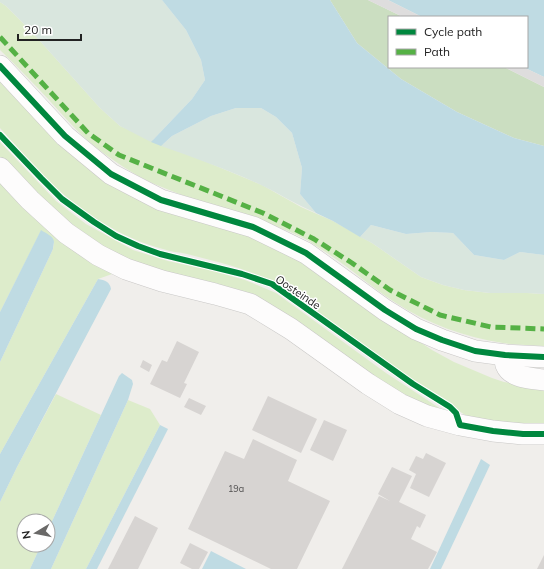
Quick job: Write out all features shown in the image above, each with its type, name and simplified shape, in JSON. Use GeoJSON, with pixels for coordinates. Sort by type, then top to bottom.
{"type":"FeatureCollection","features":[{"type":"Feature","properties":{"kind":"street"},"geometry":{"type":"LineString","coordinates":[[0,66],[64,136],[111,174],[161,200],[253,227],[306,253],[385,310],[416,329],[442,340],[475,351],[505,355],[544,357]]}},
{"type":"Feature","properties":{"kind":"street"},"geometry":{"type":"LineString","coordinates":[[0,168],[30,200],[66,233],[98,255],[126,269],[162,281],[250,304],[291,329],[368,384],[400,404],[427,416],[460,425],[492,431],[523,434],[544,434]]}},
{"type":"Feature","properties":{"kind":"street"},"geometry":{"type":"LineString","coordinates":[[505,355],[510,371],[515,374],[544,380]]}},
{"type":"Feature","properties":{"kind":"green space"},"geometry":{"type":"Polygon","coordinates":[[[330,0],[368,0],[401,16],[388,16],[388,68],[506,68],[544,87],[544,146],[514,138],[457,112],[401,79],[357,43],[330,0]]]}},
{"type":"Feature","properties":{"kind":"green space"},"geometry":{"type":"Polygon","coordinates":[[[0,2],[31,31],[100,108],[120,126],[262,185],[301,207],[333,221],[372,243],[421,277],[443,285],[464,290],[490,293],[544,294],[544,346],[503,343],[447,329],[408,311],[333,257],[305,239],[264,222],[158,186],[122,166],[90,143],[0,50],[0,2]]]}},
{"type":"Feature","properties":{"kind":"green space"},"geometry":{"type":"Polygon","coordinates":[[[0,76],[76,157],[251,237],[283,250],[432,350],[454,362],[504,382],[544,388],[544,427],[474,420],[392,366],[291,292],[279,285],[267,279],[228,265],[187,254],[169,251],[147,244],[103,223],[77,205],[52,184],[0,128],[0,76]]]}},
{"type":"Feature","properties":{"kind":"green space"},"geometry":{"type":"Polygon","coordinates":[[[0,142],[56,201],[86,224],[133,250],[168,261],[210,270],[245,280],[276,293],[386,373],[444,411],[444,413],[391,390],[263,300],[130,263],[77,234],[0,158],[0,142]]]}},
{"type":"Feature","properties":{"kind":"green space"},"geometry":{"type":"Polygon","coordinates":[[[0,181],[115,273],[98,279],[0,454],[0,362],[53,249],[54,242],[41,231],[0,312],[0,181]]]}},
{"type":"Feature","properties":{"kind":"green space"},"geometry":{"type":"Polygon","coordinates":[[[56,394],[101,415],[56,513],[16,513],[16,553],[37,553],[30,569],[0,569],[0,502],[56,394]]]}},
{"type":"Feature","properties":{"kind":"green space"},"geometry":{"type":"Polygon","coordinates":[[[128,400],[150,409],[160,425],[86,569],[51,569],[128,400]]]}},
{"type":"Feature","properties":{"kind":"shaded area"},"geometry":{"type":"Polygon","coordinates":[[[0,0],[162,0],[186,30],[201,60],[205,80],[192,99],[151,142],[120,126],[100,108],[31,31],[0,2],[0,0]]]}},
{"type":"Feature","properties":{"kind":"shaded area"},"geometry":{"type":"Polygon","coordinates":[[[236,108],[261,108],[276,117],[292,133],[302,168],[300,194],[316,213],[268,188],[212,164],[161,146],[172,136],[211,116],[236,108]]]}},
{"type":"Feature","properties":{"kind":"shaded area"},"geometry":{"type":"Polygon","coordinates":[[[371,225],[406,234],[431,232],[453,233],[474,255],[504,260],[520,252],[544,255],[544,294],[490,293],[464,290],[443,285],[421,277],[372,243],[360,237],[371,225]]]}},
{"type":"Feature","properties":{"kind":"water"},"geometry":{"type":"Polygon","coordinates":[[[162,0],[330,0],[357,43],[401,79],[457,112],[514,138],[544,146],[544,255],[520,252],[504,260],[474,255],[453,233],[431,232],[406,234],[371,225],[360,237],[316,213],[300,194],[302,168],[292,133],[276,117],[261,108],[236,108],[211,116],[172,136],[161,146],[151,142],[192,99],[205,80],[201,60],[186,30],[162,0]]]}},
{"type":"Feature","properties":{"kind":"water"},"geometry":{"type":"Polygon","coordinates":[[[388,0],[544,0],[544,77],[525,68],[528,68],[528,16],[420,16],[388,0]]]}},
{"type":"Feature","properties":{"kind":"water"},"geometry":{"type":"Polygon","coordinates":[[[41,230],[53,238],[53,249],[0,362],[0,312],[41,230]]]}},
{"type":"Feature","properties":{"kind":"water"},"geometry":{"type":"Polygon","coordinates":[[[98,279],[107,282],[111,289],[0,502],[0,454],[98,279]]]}},
{"type":"Feature","properties":{"kind":"water"},"geometry":{"type":"Polygon","coordinates":[[[122,373],[132,380],[133,384],[128,400],[51,569],[30,569],[37,553],[56,553],[56,513],[119,376],[122,373]]]}},
{"type":"Feature","properties":{"kind":"water"},"geometry":{"type":"Polygon","coordinates":[[[160,425],[168,429],[97,569],[86,569],[160,425]]]}},
{"type":"Feature","properties":{"kind":"water"},"geometry":{"type":"Polygon","coordinates":[[[481,459],[490,465],[441,569],[430,569],[481,459]]]}},
{"type":"Feature","properties":{"kind":"water"},"geometry":{"type":"Polygon","coordinates":[[[211,551],[246,569],[202,569],[211,551]]]}},
{"type":"Feature","properties":{"kind":"pier"},"geometry":{"type":"Polygon","coordinates":[[[368,0],[388,0],[420,16],[401,16],[368,0]]]}},
{"type":"Feature","properties":{"kind":"pier"},"geometry":{"type":"Polygon","coordinates":[[[506,68],[525,68],[544,77],[544,87],[506,68]]]}},
{"type":"Feature","properties":{"kind":"building"},"geometry":{"type":"Polygon","coordinates":[[[177,341],[199,352],[184,383],[187,384],[180,398],[150,384],[162,360],[167,362],[177,341]]]}},
{"type":"Feature","properties":{"kind":"building"},"geometry":{"type":"Polygon","coordinates":[[[143,360],[152,365],[149,372],[140,367],[143,360]]]}},
{"type":"Feature","properties":{"kind":"building"},"geometry":{"type":"Polygon","coordinates":[[[268,396],[317,419],[301,453],[252,430],[268,396]]]}},
{"type":"Feature","properties":{"kind":"building"},"geometry":{"type":"Polygon","coordinates":[[[189,398],[206,406],[201,415],[184,407],[189,398]]]}},
{"type":"Feature","properties":{"kind":"building"},"geometry":{"type":"Polygon","coordinates":[[[324,420],[347,430],[333,461],[310,450],[324,420]]]}},
{"type":"Feature","properties":{"kind":"building"},"geometry":{"type":"Polygon","coordinates":[[[253,439],[297,460],[288,481],[330,501],[297,569],[271,569],[188,529],[225,451],[244,459],[253,439]]]}},
{"type":"Feature","properties":{"kind":"building"},"geometry":{"type":"Polygon","coordinates":[[[426,453],[446,463],[429,497],[410,488],[416,474],[409,470],[416,456],[423,459],[426,453]]]}},
{"type":"Feature","properties":{"kind":"building"},"geometry":{"type":"Polygon","coordinates":[[[392,467],[412,476],[399,502],[426,515],[420,528],[417,526],[411,539],[437,552],[428,569],[342,569],[379,496],[390,501],[378,494],[392,467]]]}},
{"type":"Feature","properties":{"kind":"building"},"geometry":{"type":"Polygon","coordinates":[[[135,516],[158,528],[138,569],[108,569],[135,516]]]}},
{"type":"Feature","properties":{"kind":"building"},"geometry":{"type":"Polygon","coordinates":[[[190,543],[208,552],[199,569],[192,569],[180,563],[190,543]]]}},
{"type":"Feature","properties":{"kind":"building"},"geometry":{"type":"Polygon","coordinates":[[[544,555],[544,569],[537,569],[544,555]]]}},
{"type":"Feature","properties":{"kind":"marked path"},"geometry":{"type":"LineString","coordinates":[[0,37],[88,133],[119,155],[263,213],[314,239],[352,263],[390,290],[440,315],[491,327],[544,329]]}},
{"type":"Feature","properties":{"kind":"cycle path"},"geometry":{"type":"LineString","coordinates":[[0,66],[65,136],[111,174],[161,200],[253,227],[306,253],[385,310],[416,329],[442,340],[475,351],[505,355],[544,357]]}},
{"type":"Feature","properties":{"kind":"cycle path","name":"Oosteinde"},"geometry":{"type":"LineString","coordinates":[[0,135],[62,199],[116,236],[160,254],[242,274],[272,284],[413,384],[450,407],[456,413],[460,425],[493,431],[523,434],[544,434]]}}]}
